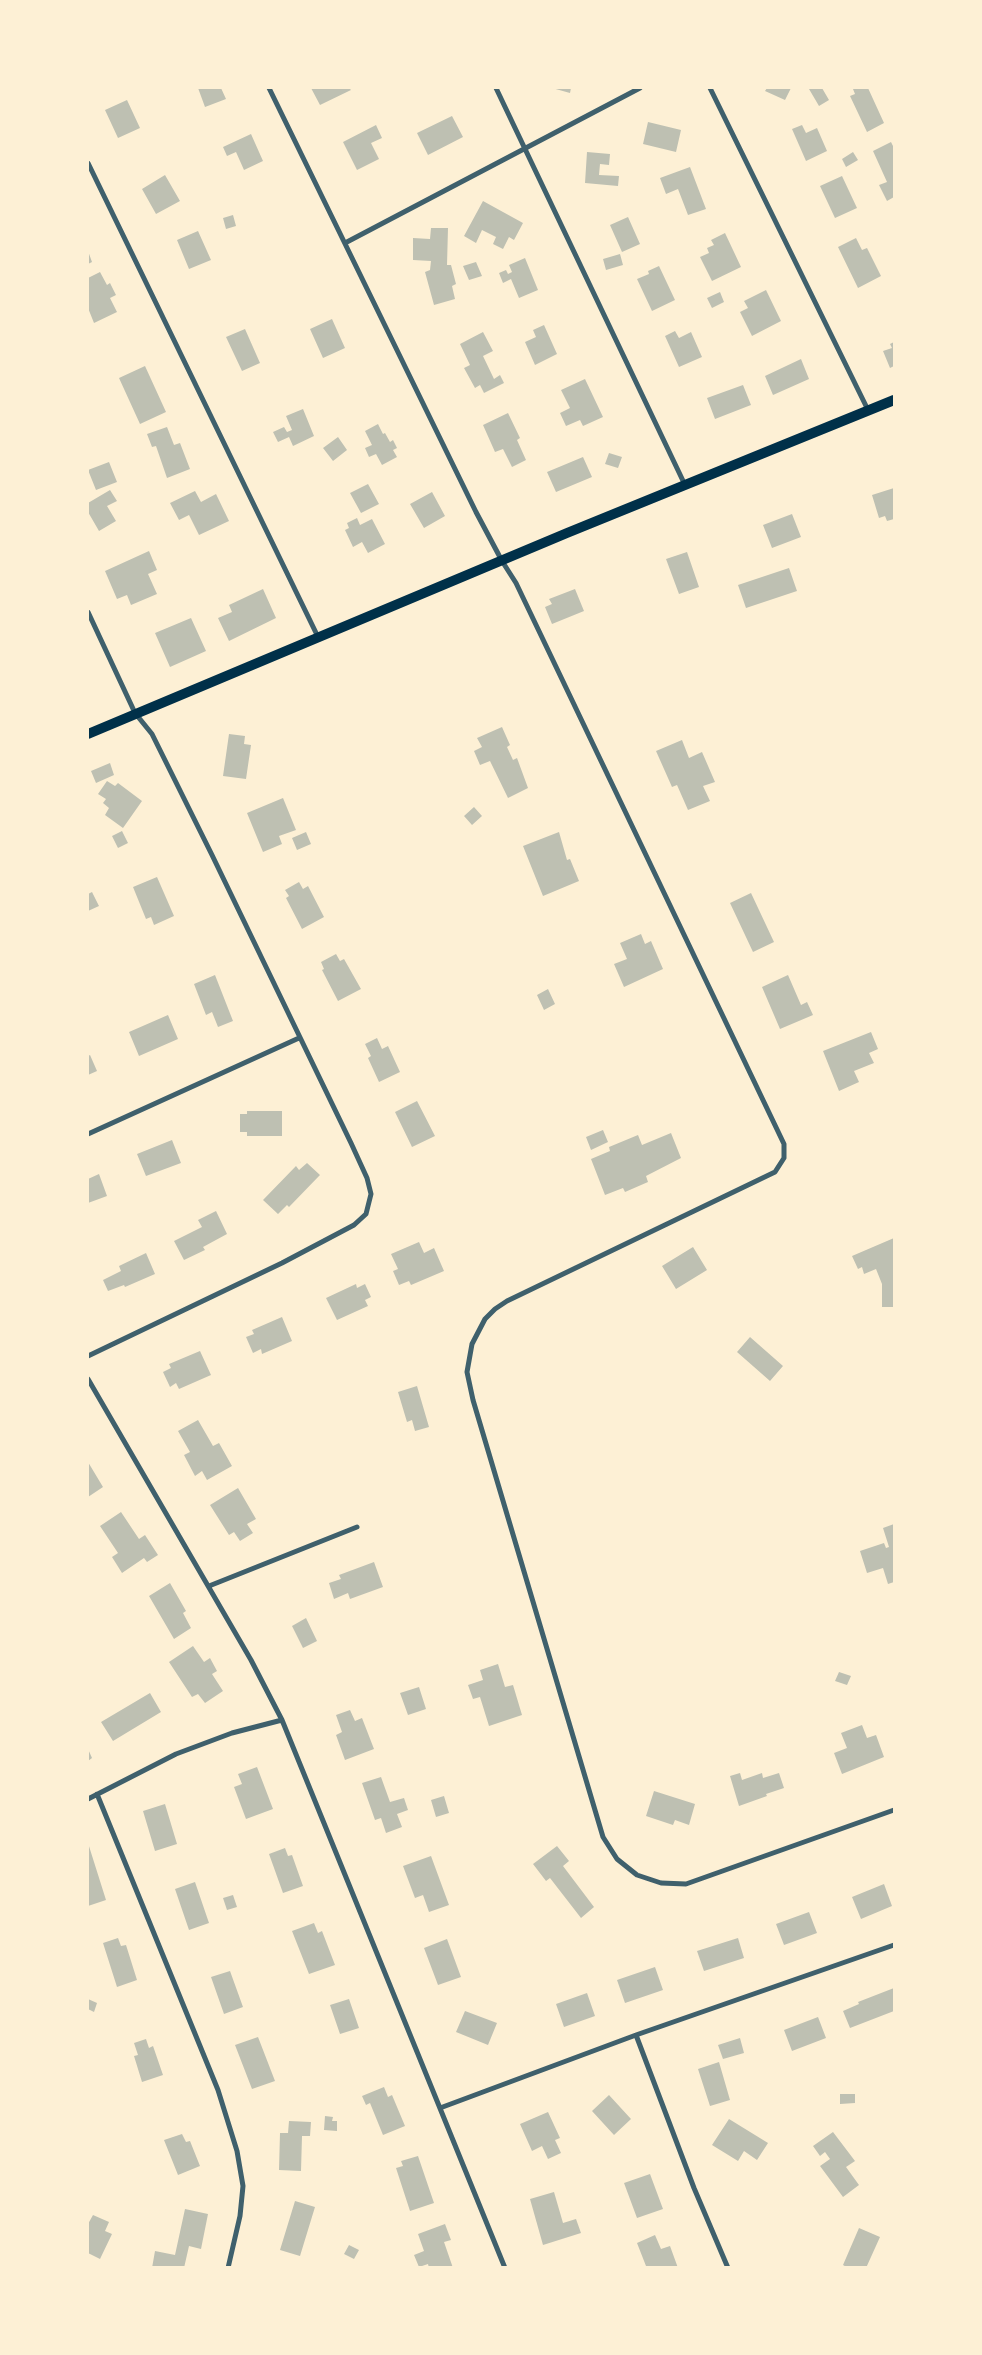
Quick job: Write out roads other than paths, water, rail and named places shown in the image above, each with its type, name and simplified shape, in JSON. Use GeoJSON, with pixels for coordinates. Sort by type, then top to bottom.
{"type":"FeatureCollection","features":[{"type":"Feature","properties":{"kind":"main road"},"geometry":{"type":"LineString","coordinates":[[88,734],[894,400]]}},
{"type":"Feature","properties":{"kind":"street"},"geometry":{"type":"LineString","coordinates":[[269,88],[502,561],[524,601],[781,1134],[785,1148],[782,1164],[771,1175],[507,1301],[485,1319],[472,1344],[467,1372],[471,1393],[599,1826],[609,1848],[626,1867],[648,1880],[673,1884],[699,1881],[894,1810]]}},
{"type":"Feature","properties":{"kind":"street"},"geometry":{"type":"LineString","coordinates":[[496,88],[685,485]]}},
{"type":"Feature","properties":{"kind":"street"},"geometry":{"type":"LineString","coordinates":[[345,243],[640,88]]}},
{"type":"Feature","properties":{"kind":"street"},"geometry":{"type":"LineString","coordinates":[[710,88],[868,411]]}},
{"type":"Feature","properties":{"kind":"street"},"geometry":{"type":"LineString","coordinates":[[88,163],[319,639]]}},
{"type":"Feature","properties":{"kind":"street"},"geometry":{"type":"LineString","coordinates":[[88,612],[135,713],[152,734],[367,1178],[370,1194],[366,1214],[354,1225],[282,1263],[88,1356]]}},
{"type":"Feature","properties":{"kind":"street"},"geometry":{"type":"LineString","coordinates":[[88,1134],[299,1038]]}},
{"type":"Feature","properties":{"kind":"street"},"geometry":{"type":"LineString","coordinates":[[88,1379],[209,1586],[282,1720],[505,2268]]}},
{"type":"Feature","properties":{"kind":"street"},"geometry":{"type":"LineString","coordinates":[[209,1586],[357,1527]]}},
{"type":"Feature","properties":{"kind":"street"},"geometry":{"type":"LineString","coordinates":[[88,1799],[176,1754],[232,1733],[282,1720]]}},
{"type":"Feature","properties":{"kind":"street"},"geometry":{"type":"LineString","coordinates":[[97,1794],[218,2090],[238,2150],[243,2186],[240,2216],[228,2268]]}},
{"type":"Feature","properties":{"kind":"street"},"geometry":{"type":"LineString","coordinates":[[440,2108],[636,2035],[894,1945]]}},
{"type":"Feature","properties":{"kind":"street"},"geometry":{"type":"LineString","coordinates":[[636,2035],[694,2188],[728,2268]]}}]}
